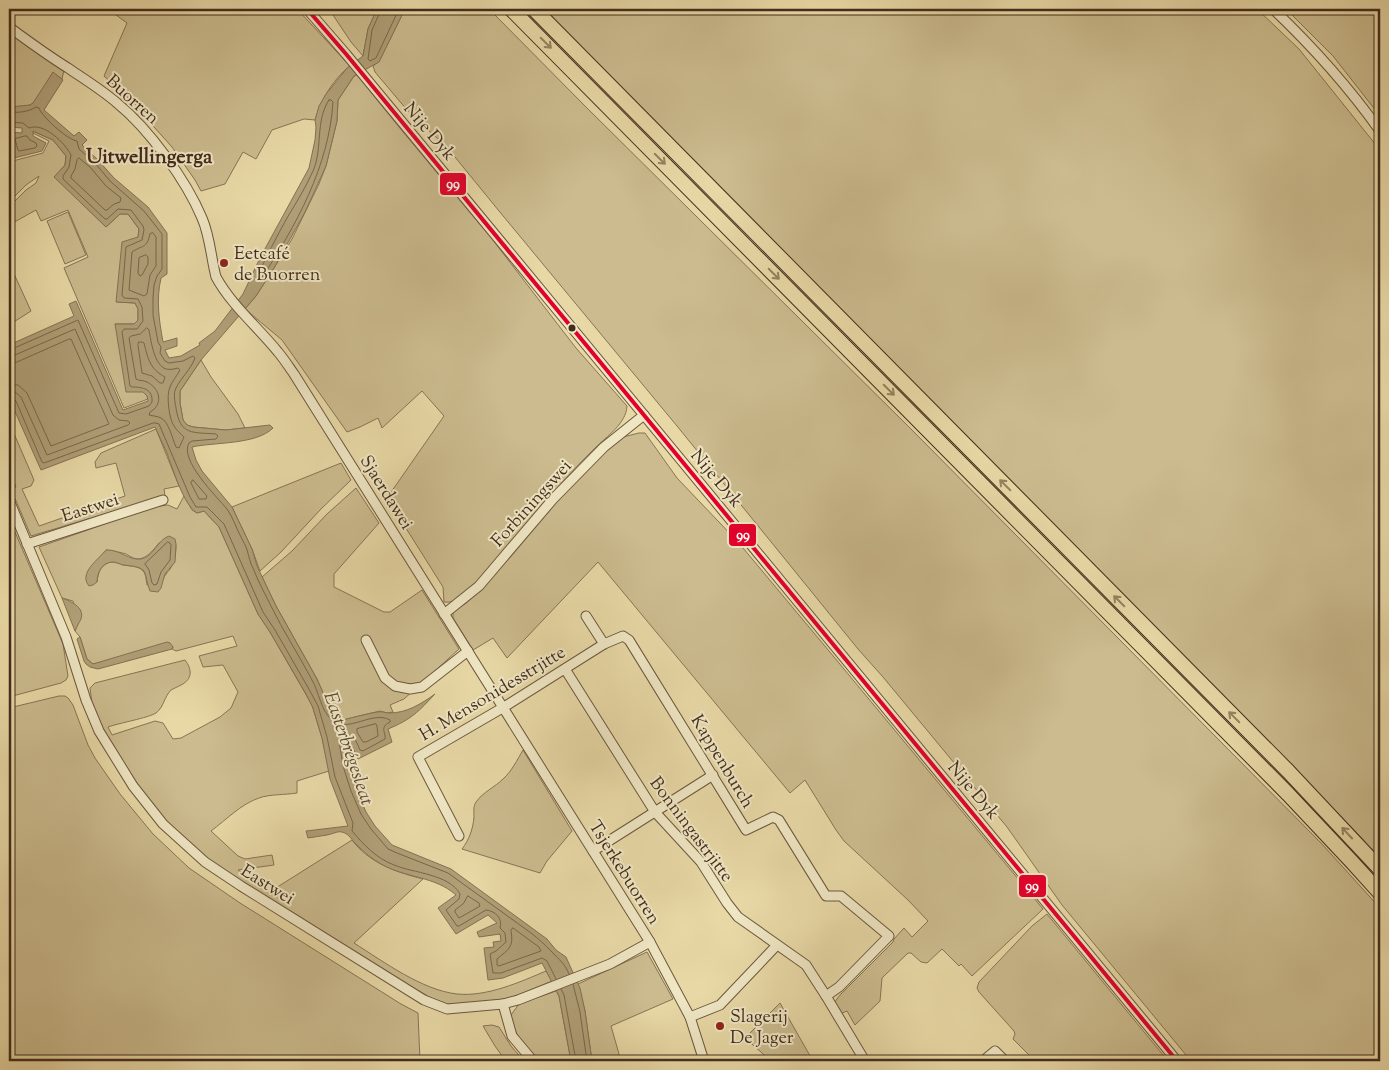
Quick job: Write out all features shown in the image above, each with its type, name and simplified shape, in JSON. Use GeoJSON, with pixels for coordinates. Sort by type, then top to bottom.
{"type":"FeatureCollection","features":[{"type":"Feature","properties":{"kind":"highway"},"geometry":{"type":"LineString","coordinates":[[511,9],[1281,787],[1380,894]]}},
{"type":"Feature","properties":{"kind":"highway"},"geometry":{"type":"LineString","coordinates":[[534,9],[1281,764],[1380,869]]}},
{"type":"Feature","properties":{"kind":"street","name":"Nije Dyk"},"geometry":{"type":"LineString","coordinates":[[307,9],[1177,1061]]}},
{"type":"Feature","properties":{"kind":"street"},"geometry":{"type":"LineString","coordinates":[[1273,9],[1326,63],[1380,131]]}},
{"type":"Feature","properties":{"kind":"street","name":"Buorren"},"geometry":{"type":"LineString","coordinates":[[9,27],[116,102],[152,138],[193,200],[203,220],[216,277],[245,316],[278,351]]}},
{"type":"Feature","properties":{"kind":"street","name":"Sjaerdawei"},"geometry":{"type":"LineString","coordinates":[[278,351],[504,707]]}},
{"type":"Feature","properties":{"kind":"street","name":"Forbiningswei"},"geometry":{"type":"LineString","coordinates":[[444,614],[479,586],[553,499],[604,448],[644,415]]}},
{"type":"Feature","properties":{"kind":"street","name":"Eastwei"},"geometry":{"type":"LineString","coordinates":[[9,500],[66,637],[86,700],[100,731],[133,786],[163,824],[205,862],[424,1000],[447,1009],[503,1004],[518,1000],[610,964],[650,942]]}},
{"type":"Feature","properties":{"kind":"street","name":"Eastwei"},"geometry":{"type":"LineString","coordinates":[[27,544],[163,500]]}},
{"type":"Feature","properties":{"kind":"street"},"geometry":{"type":"LineString","coordinates":[[586,616],[604,644]]}},
{"type":"Feature","properties":{"kind":"street","name":"Kappenburch"},"geometry":{"type":"LineString","coordinates":[[604,644],[623,636],[629,640],[746,830],[773,817],[779,820],[826,896],[841,896],[889,936],[839,987],[826,996]]}},
{"type":"Feature","properties":{"kind":"street"},"geometry":{"type":"LineString","coordinates":[[366,640],[384,678],[395,686],[410,689],[422,687],[468,651]]}},
{"type":"Feature","properties":{"kind":"street","name":"H. Mensonidesstrjitte"},"geometry":{"type":"LineString","coordinates":[[459,836],[418,757],[504,707],[604,644]]}},
{"type":"Feature","properties":{"kind":"street","name":"Bonningastrjitte"},"geometry":{"type":"LineString","coordinates":[[566,669],[655,812],[701,862],[738,917],[806,965],[865,1061]]}},
{"type":"Feature","properties":{"kind":"street","name":"Tsjerkebuorren"},"geometry":{"type":"LineString","coordinates":[[504,707],[650,942],[690,1017],[704,1061]]}},
{"type":"Feature","properties":{"kind":"street"},"geometry":{"type":"LineString","coordinates":[[593,851],[713,775]]}},
{"type":"Feature","properties":{"kind":"street"},"geometry":{"type":"LineString","coordinates":[[690,1017],[720,1005],[778,945]]}},
{"type":"Feature","properties":{"kind":"street"},"geometry":{"type":"LineString","coordinates":[[503,1004],[512,1036],[533,1061]]}},
{"type":"Feature","properties":{"kind":"street"},"geometry":{"type":"LineString","coordinates":[[984,1061],[995,1050],[1005,1061]]}},
{"type":"Feature","properties":{"kind":"shaded area"},"geometry":{"type":"Polygon","coordinates":[[[108,9],[297,9],[350,66],[328,90],[315,120],[304,119],[272,130],[256,159],[243,152],[225,184],[201,191],[172,147],[135,104],[104,76],[127,23],[108,9]]]}},
{"type":"Feature","properties":{"kind":"shaded area"},"geometry":{"type":"Polygon","coordinates":[[[329,9],[377,9],[368,29],[363,56],[351,42],[329,9]]]}},
{"type":"Feature","properties":{"kind":"shaded area"},"geometry":{"type":"Polygon","coordinates":[[[405,9],[489,9],[911,429],[1322,844],[1380,908],[1380,1061],[1191,1061],[1062,905],[1007,827],[858,649],[446,146],[407,110],[375,72],[373,66],[379,61],[405,9]]]}},
{"type":"Feature","properties":{"kind":"shaded area"},"geometry":{"type":"Polygon","coordinates":[[[542,9],[1257,9],[1299,49],[1380,150],[1380,858],[1234,707],[542,9]]]}},
{"type":"Feature","properties":{"kind":"shaded area"},"geometry":{"type":"Polygon","coordinates":[[[1286,9],[1380,9],[1380,116],[1333,56],[1286,9]]]}},
{"type":"Feature","properties":{"kind":"shaded area"},"geometry":{"type":"Polygon","coordinates":[[[9,33],[64,70],[62,79],[53,73],[39,97],[31,105],[25,107],[9,107],[9,33]]]}},
{"type":"Feature","properties":{"kind":"shaded area"},"geometry":{"type":"Polygon","coordinates":[[[357,75],[492,239],[576,348],[627,406],[620,424],[580,463],[482,577],[460,598],[450,602],[444,602],[443,587],[387,498],[444,416],[422,391],[382,428],[378,418],[347,432],[282,340],[245,309],[256,296],[292,239],[319,184],[326,166],[337,121],[338,100],[354,76],[357,75]]]}},
{"type":"Feature","properties":{"kind":"shaded area"},"geometry":{"type":"Polygon","coordinates":[[[33,131],[53,140],[66,156],[65,165],[55,177],[106,227],[120,214],[128,214],[139,229],[117,302],[135,303],[138,309],[138,320],[134,324],[115,324],[143,392],[148,399],[124,408],[64,268],[88,257],[68,210],[41,221],[36,210],[9,225],[9,207],[36,183],[39,176],[26,185],[9,202],[9,162],[43,153],[49,141],[33,133],[33,131]]]}},
{"type":"Feature","properties":{"kind":"shaded area"},"geometry":{"type":"Polygon","coordinates":[[[68,212],[86,255],[65,264],[47,221],[68,212]]]}},
{"type":"Feature","properties":{"kind":"shaded area"},"geometry":{"type":"Polygon","coordinates":[[[9,263],[31,311],[9,325],[9,263]]]}},
{"type":"Feature","properties":{"kind":"shaded area"},"geometry":{"type":"Polygon","coordinates":[[[201,360],[238,414],[245,428],[226,430],[193,427],[187,425],[183,420],[180,391],[201,360]]]}},
{"type":"Feature","properties":{"kind":"shaded area"},"geometry":{"type":"Polygon","coordinates":[[[9,422],[34,480],[31,486],[22,489],[39,526],[125,496],[116,463],[96,468],[95,462],[101,453],[156,429],[179,486],[164,489],[165,496],[31,536],[11,489],[16,487],[9,470],[9,422]]]}},
{"type":"Feature","properties":{"kind":"shaded area"},"geometry":{"type":"Polygon","coordinates":[[[645,433],[677,478],[738,542],[1043,909],[972,976],[961,964],[959,966],[942,949],[927,963],[921,962],[911,953],[908,953],[882,978],[880,1001],[855,1025],[847,1011],[840,1014],[834,1003],[840,995],[893,942],[904,928],[912,937],[928,921],[844,841],[805,780],[790,793],[598,562],[507,658],[493,638],[473,650],[453,618],[453,613],[456,609],[481,590],[572,484],[605,449],[623,437],[645,433]]]}},
{"type":"Feature","properties":{"kind":"shaded area"},"geometry":{"type":"Polygon","coordinates":[[[341,463],[351,480],[260,571],[232,507],[341,463]]]}},
{"type":"Feature","properties":{"kind":"shaded area"},"geometry":{"type":"Polygon","coordinates":[[[356,488],[379,523],[334,574],[334,587],[384,612],[390,612],[422,590],[459,649],[404,699],[390,705],[393,712],[380,711],[343,720],[334,716],[331,711],[317,679],[262,577],[292,551],[327,514],[356,488]]]}},
{"type":"Feature","properties":{"kind":"shaded area"},"geometry":{"type":"Polygon","coordinates":[[[184,496],[192,510],[197,513],[204,511],[219,527],[258,614],[312,705],[329,771],[297,781],[297,793],[268,796],[252,801],[211,831],[238,856],[245,859],[272,855],[274,865],[238,870],[271,891],[352,840],[366,855],[384,866],[423,879],[354,943],[417,981],[430,987],[457,994],[491,991],[546,971],[552,981],[495,1004],[468,1007],[447,1004],[433,999],[393,977],[207,861],[168,825],[139,789],[108,742],[92,703],[90,688],[95,683],[185,660],[190,670],[188,680],[171,690],[156,713],[108,727],[112,735],[155,721],[163,723],[173,739],[181,738],[220,717],[231,708],[238,692],[223,665],[203,667],[199,656],[237,646],[233,636],[176,651],[172,649],[173,647],[93,664],[87,659],[80,637],[75,631],[78,623],[73,601],[62,598],[39,547],[153,507],[168,505],[177,509],[184,496]],[[159,543],[148,555],[137,559],[124,553],[106,550],[87,572],[97,582],[99,572],[103,566],[115,562],[133,566],[143,571],[147,585],[163,579],[173,563],[176,545],[159,543]]]}},
{"type":"Feature","properties":{"kind":"shaded area"},"geometry":{"type":"Polygon","coordinates":[[[9,518],[63,644],[68,676],[61,683],[9,697],[9,518]]]}},
{"type":"Feature","properties":{"kind":"shaded area"},"geometry":{"type":"Polygon","coordinates":[[[65,696],[73,705],[88,745],[120,794],[153,834],[189,868],[240,903],[418,1013],[420,1061],[9,1061],[9,708],[65,696]]]}},
{"type":"Feature","properties":{"kind":"shaded area"},"geometry":{"type":"Polygon","coordinates":[[[523,750],[572,831],[547,861],[540,873],[462,849],[472,830],[476,802],[506,776],[523,750]]]}},
{"type":"Feature","properties":{"kind":"shaded area"},"geometry":{"type":"Polygon","coordinates":[[[1047,914],[1168,1061],[1035,1061],[1013,1039],[1014,1031],[977,988],[979,982],[1032,926],[1047,914]]]}},
{"type":"Feature","properties":{"kind":"shaded area"},"geometry":{"type":"Polygon","coordinates":[[[647,952],[673,999],[611,1026],[621,1061],[592,1061],[585,1011],[578,984],[647,952]]]}},
{"type":"Feature","properties":{"kind":"shaded area"},"geometry":{"type":"Polygon","coordinates":[[[556,991],[559,996],[571,1061],[537,1061],[517,1034],[511,1015],[519,1004],[556,991]]]}},
{"type":"Feature","properties":{"kind":"shaded area"},"geometry":{"type":"Polygon","coordinates":[[[780,1003],[813,1061],[771,1061],[745,1038],[780,1003]]]}},
{"type":"Feature","properties":{"kind":"shaded area"},"geometry":{"type":"Polygon","coordinates":[[[492,1025],[499,1027],[511,1046],[524,1061],[505,1060],[483,1026],[492,1025]]]}},
{"type":"Feature","properties":{"kind":"water"},"geometry":{"type":"Polygon","coordinates":[[[377,9],[405,9],[379,62],[354,76],[338,100],[337,121],[326,166],[305,212],[274,268],[256,296],[201,360],[180,391],[183,420],[187,425],[193,427],[226,430],[270,425],[273,428],[266,433],[246,440],[192,447],[202,471],[232,507],[276,606],[317,679],[334,716],[343,720],[377,712],[396,713],[408,710],[435,694],[414,714],[388,729],[392,742],[358,759],[350,741],[344,740],[348,765],[366,812],[375,826],[392,845],[451,869],[547,939],[556,950],[566,957],[580,988],[592,1061],[571,1061],[559,996],[542,963],[503,978],[488,980],[484,948],[494,947],[493,942],[501,941],[500,934],[479,937],[477,932],[497,923],[488,915],[456,934],[438,908],[456,895],[448,889],[439,884],[390,869],[365,853],[345,833],[338,832],[308,838],[306,831],[348,826],[330,779],[322,738],[313,708],[258,614],[219,527],[204,511],[197,513],[187,502],[155,427],[41,470],[9,398],[9,345],[74,316],[69,304],[76,301],[123,410],[148,401],[147,396],[143,392],[126,392],[115,324],[134,324],[138,320],[138,309],[135,303],[116,302],[122,242],[138,237],[139,229],[128,214],[120,214],[106,227],[54,177],[65,165],[66,156],[53,140],[33,131],[33,136],[46,143],[42,151],[14,158],[9,132],[22,133],[22,128],[9,127],[9,107],[33,103],[53,72],[63,80],[44,110],[74,136],[79,132],[87,140],[82,145],[114,178],[148,207],[167,233],[167,274],[161,278],[159,286],[159,318],[163,342],[177,338],[177,346],[165,350],[169,358],[181,356],[200,345],[199,343],[215,331],[243,294],[260,258],[309,168],[315,140],[315,120],[319,106],[347,68],[363,56],[368,29],[377,9]]]}},
{"type":"Feature","properties":{"kind":"water"},"geometry":{"type":"Polygon","coordinates":[[[169,536],[175,539],[175,562],[165,574],[158,592],[150,591],[142,569],[114,562],[109,562],[103,566],[99,572],[97,582],[93,585],[89,586],[86,581],[86,576],[91,566],[106,550],[141,559],[149,555],[161,541],[169,536]]]}},
{"type":"Feature","properties":{"kind":"water"},"geometry":{"type":"Polygon","coordinates":[[[62,598],[76,605],[81,611],[81,619],[75,631],[62,598]]]}},
{"type":"Feature","properties":{"kind":"water"},"geometry":{"type":"Polygon","coordinates":[[[80,637],[87,659],[93,664],[167,642],[173,647],[172,649],[98,669],[90,667],[84,661],[77,639],[80,637]]]}},
{"type":"Feature","properties":{"kind":"transit line","name":"99"},"geometry":{"type":"LineString","coordinates":[[307,9],[1177,1061]]}},
{"type":"Feature","properties":{"kind":"place","name":"Eetcafé de Buorren"},"geometry":{"type":"Point","coordinates":[224,263]}},
{"type":"Feature","properties":{"kind":"place","name":"Slagerij De Jager"},"geometry":{"type":"Point","coordinates":[720,1026]}},
{"type":"Feature","properties":{"kind":"district","name":"Uitwellingerga"},"geometry":{"type":"Point","coordinates":[149,156]}},
{"type":"Feature","properties":{"kind":"water label","name":"Easterbrégesleat"},"geometry":{"type":"Point","coordinates":[350,748]}}]}
